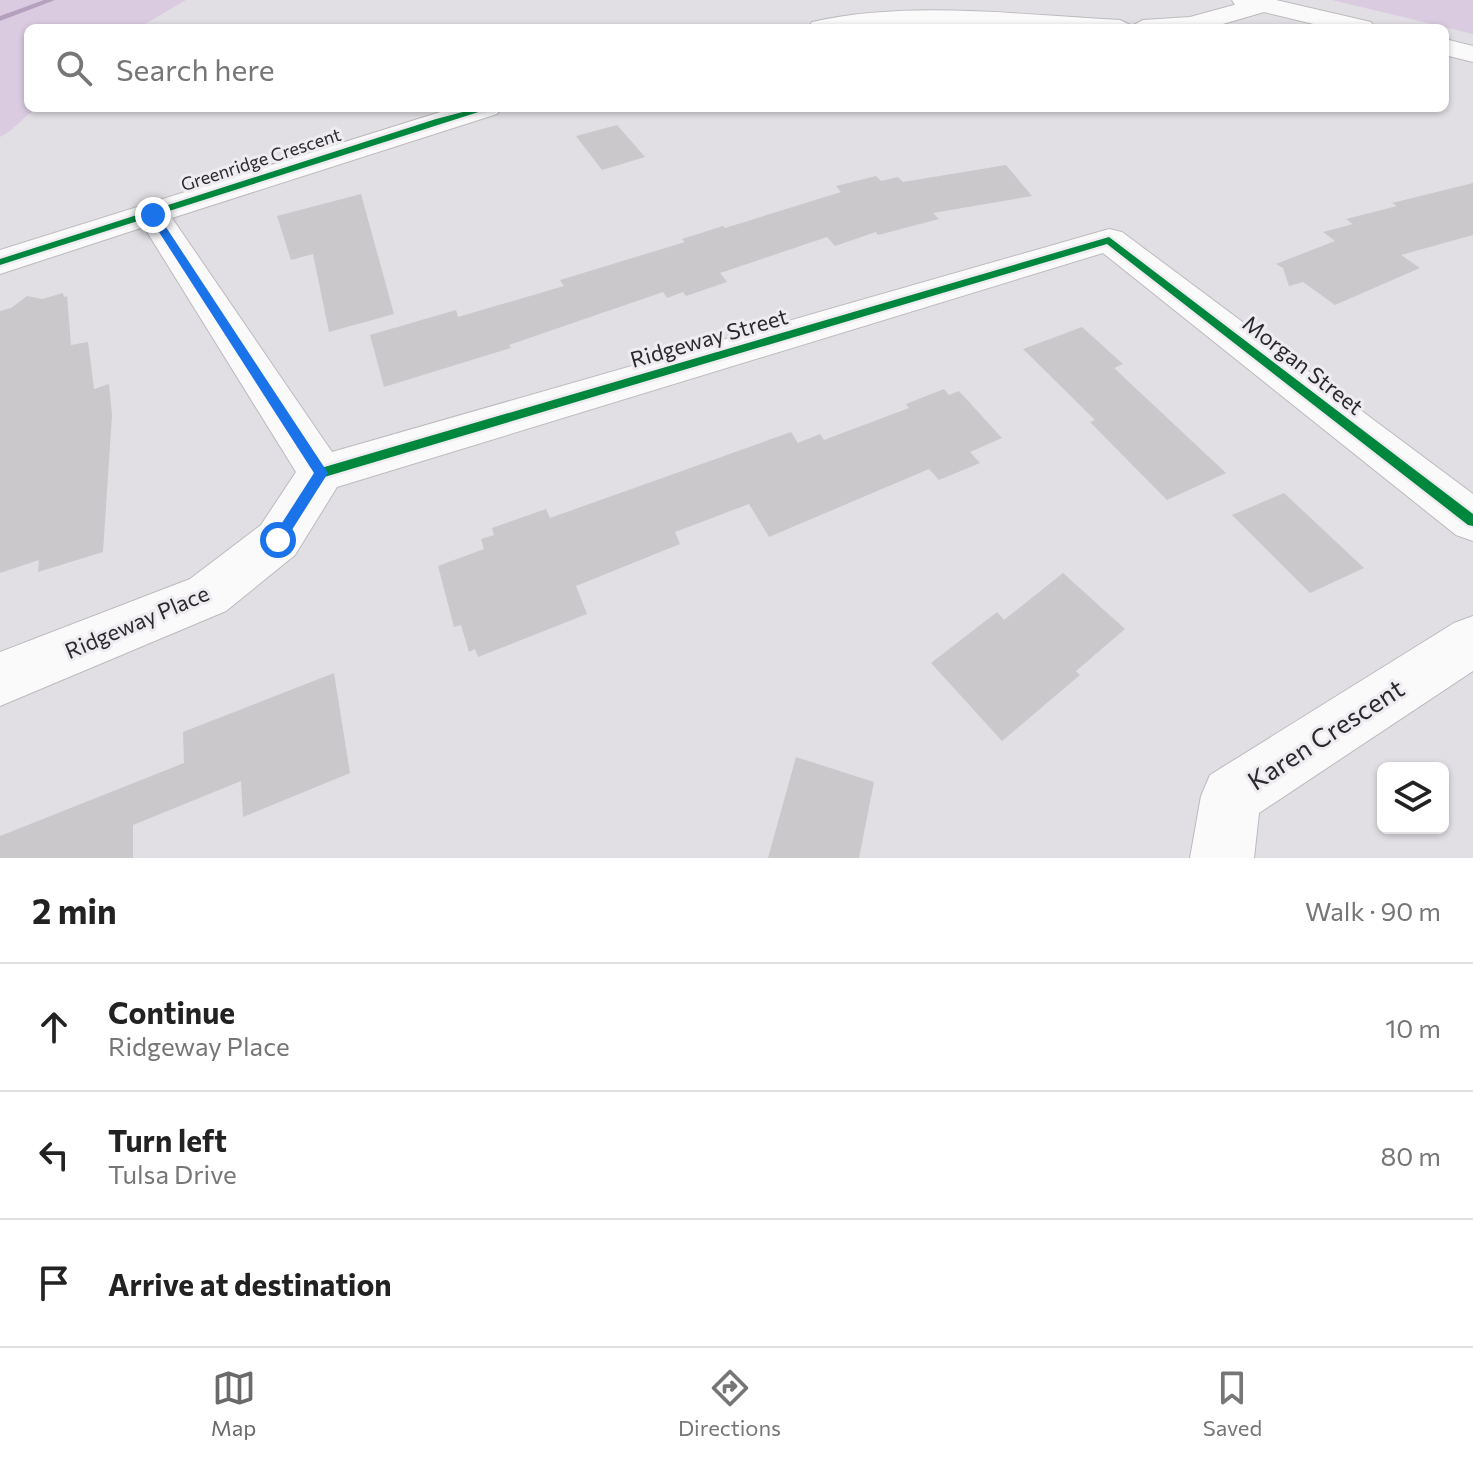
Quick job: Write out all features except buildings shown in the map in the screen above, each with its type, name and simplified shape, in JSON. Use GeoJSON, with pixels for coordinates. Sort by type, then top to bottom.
{"type":"FeatureCollection","features":[{"type":"Feature","properties":{"kind":"street"},"geometry":{"type":"LineString","coordinates":[[1194,24],[1253,2],[1345,24]]}},
{"type":"Feature","properties":{"kind":"street"},"geometry":{"type":"LineString","coordinates":[[849,24],[885,19],[933,18],[1045,24]]}},
{"type":"Feature","properties":{"kind":"street"},"geometry":{"type":"LineString","coordinates":[[1449,48],[1473,54]]}},
{"type":"Feature","properties":{"kind":"street","name":"Greenridge Crescent"},"geometry":{"type":"LineString","coordinates":[[0,262],[472,112]]}},
{"type":"Feature","properties":{"kind":"street"},"geometry":{"type":"LineString","coordinates":[[153,215],[321,473]]}},
{"type":"Feature","properties":{"kind":"street","name":"Ridgeway Street"},"geometry":{"type":"LineString","coordinates":[[321,473],[1109,240]]}},
{"type":"Feature","properties":{"kind":"street","name":"Morgan Street"},"geometry":{"type":"LineString","coordinates":[[1109,240],[1473,521]]}},
{"type":"Feature","properties":{"kind":"street","name":"Ridgeway Place"},"geometry":{"type":"LineString","coordinates":[[0,679],[208,595],[278,540],[321,473]]}},
{"type":"Feature","properties":{"kind":"street","name":"Karen Crescent"},"geometry":{"type":"LineString","coordinates":[[1222,858],[1231,796],[1473,641]]}},
{"type":"Feature","properties":{"kind":"shaded area"},"geometry":{"type":"Polygon","coordinates":[[[0,0],[186,0],[145,24],[24,24],[24,112],[32,112],[0,137],[0,0]]]}},
{"type":"Feature","properties":{"kind":"shaded area"},"geometry":{"type":"Polygon","coordinates":[[[1332,0],[1473,0],[1473,34],[1449,28],[1449,24],[1432,24],[1332,0]]]}},
{"type":"Feature","properties":{"kind":"waterway"},"geometry":{"type":"LineString","coordinates":[[0,19],[51,0]]}},
{"type":"Feature","properties":{"kind":"cycle path"},"geometry":{"type":"LineString","coordinates":[[0,262],[472,112]]}},
{"type":"Feature","properties":{"kind":"cycle path"},"geometry":{"type":"LineString","coordinates":[[321,473],[1109,240],[1473,521]]}},
{"type":"Feature","properties":{"kind":"route"},"geometry":{"type":"LineString","coordinates":[[153,215],[321,473],[278,540]]}}]}
